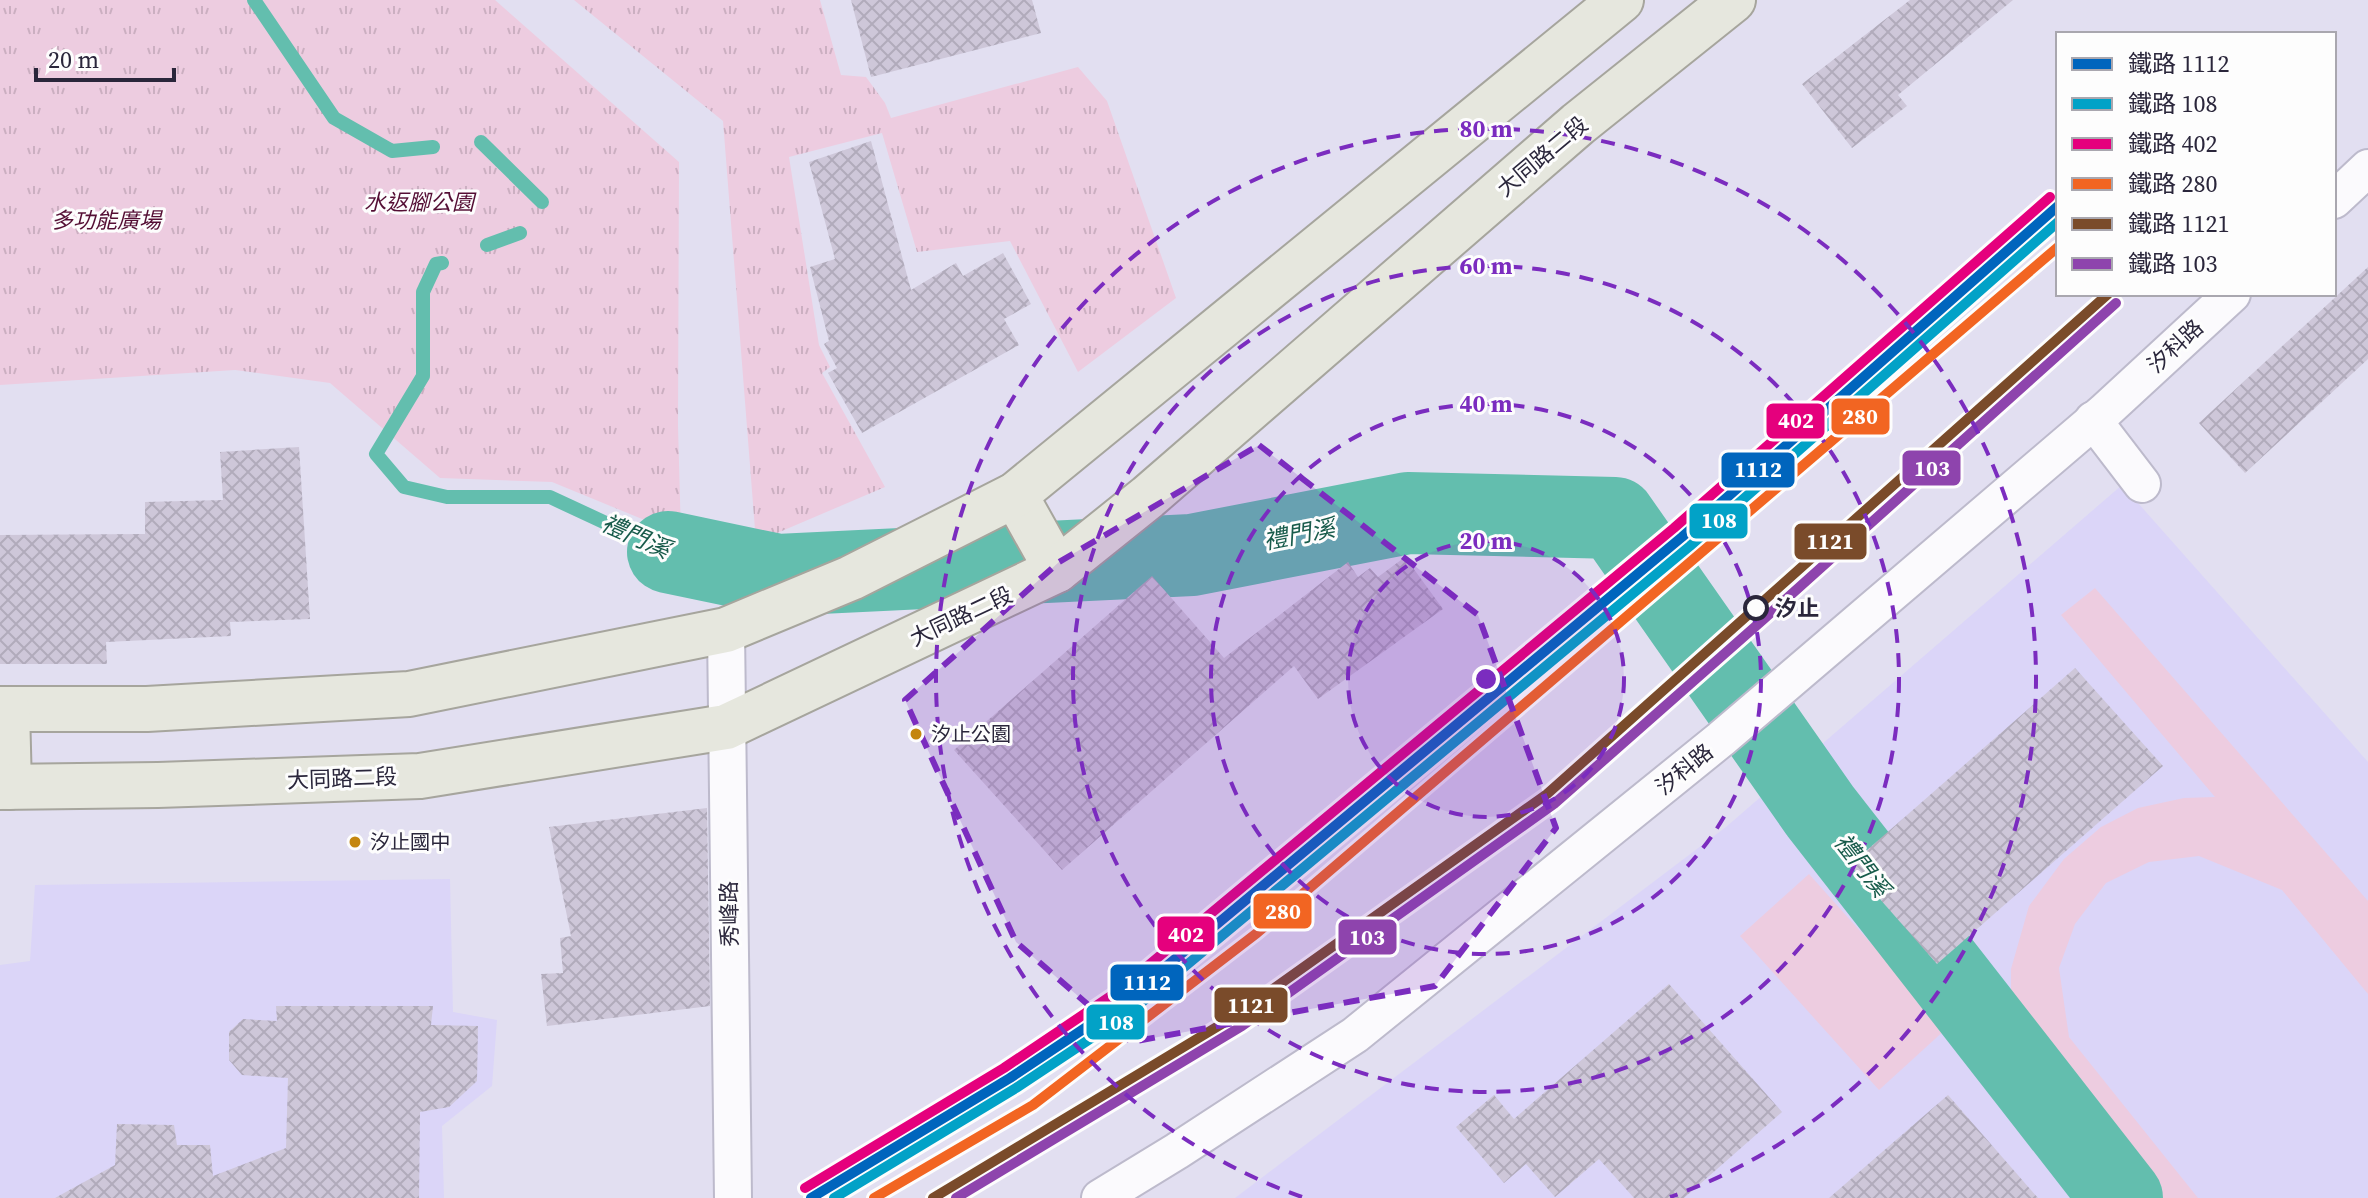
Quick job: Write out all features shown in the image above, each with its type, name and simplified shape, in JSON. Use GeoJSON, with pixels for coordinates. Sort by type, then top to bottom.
{"type":"FeatureCollection","features":[{"type":"Feature","properties":{"kind":"main road"},"geometry":{"type":"LineString","coordinates":[[4,787],[4,709],[147,709],[409,694],[726,630],[851,578],[1015,495],[1621,0]]}},
{"type":"Feature","properties":{"kind":"main road","name":"大同路二段"},"geometry":{"type":"LineString","coordinates":[[4,787],[420,776],[726,727],[1057,570],[1148,497],[1578,124],[1733,0]]}},
{"type":"Feature","properties":{"kind":"main road"},"geometry":{"type":"LineString","coordinates":[[1015,495],[1057,570]]}},
{"type":"Feature","properties":{"kind":"street"},"geometry":{"type":"LineString","coordinates":[[2336,198],[2368,168]]}},
{"type":"Feature","properties":{"kind":"street","name":"汐科路"},"geometry":{"type":"LineString","coordinates":[[1100,1198],[1355,1035],[1721,739],[2093,420],[2230,296]]}},
{"type":"Feature","properties":{"kind":"street"},"geometry":{"type":"LineString","coordinates":[[2093,420],[2142,484]]}},
{"type":"Feature","properties":{"kind":"street","name":"秀峰路"},"geometry":{"type":"LineString","coordinates":[[726,630],[733,1198]]}},
{"type":"Feature","properties":{"kind":"highlighted area"},"geometry":{"type":"Polygon","coordinates":[[[1259,445],[1478,615],[1556,828],[1435,986],[1131,1042],[1016,942],[905,700],[1059,562],[1259,445]]]}},
{"type":"Feature","properties":{"kind":"shaded area"},"geometry":{"type":"Polygon","coordinates":[[[2122,485],[2368,762],[2368,1198],[1235,1198],[1726,827],[2122,485]]]}},
{"type":"Feature","properties":{"kind":"shaded area","name":"汐止國中"},"geometry":{"type":"Polygon","coordinates":[[[450,879],[453,1012],[497,1020],[492,1086],[442,1126],[444,1198],[0,1198],[0,965],[30,961],[35,885],[450,879]]]}},
{"type":"Feature","properties":{"kind":"green space","name":"水返腳公園"},"geometry":{"type":"Polygon","coordinates":[[[0,0],[495,0],[679,162],[678,426],[681,535],[552,482],[440,478],[330,383],[235,370],[0,385],[0,0]]]}},
{"type":"Feature","properties":{"kind":"green space"},"geometry":{"type":"Polygon","coordinates":[[[574,0],[820,0],[841,75],[866,77],[885,103],[891,118],[1078,67],[1107,101],[1176,298],[1078,372],[1010,241],[917,252],[882,133],[789,157],[819,345],[830,367],[822,373],[885,487],[756,542],[723,121],[574,0]]]}},
{"type":"Feature","properties":{"kind":"green space"},"geometry":{"type":"Polygon","coordinates":[[[2095,588],[2368,901],[2368,994],[2282,890],[2199,856],[2149,862],[2106,883],[2075,924],[2059,968],[2069,1037],[2198,1198],[2140,1198],[2029,1066],[2011,1023],[2011,969],[2029,906],[2064,859],[2101,827],[2138,808],[2184,798],[2215,797],[2061,615],[2095,588]]]}},
{"type":"Feature","properties":{"kind":"green space"},"geometry":{"type":"Polygon","coordinates":[[[1809,874],[1947,1028],[1879,1090],[1740,936],[1809,874]]]}},
{"type":"Feature","properties":{"kind":"building"},"geometry":{"type":"Polygon","coordinates":[[[851,0],[1032,0],[1041,33],[871,77],[851,0]]]}},
{"type":"Feature","properties":{"kind":"building"},"geometry":{"type":"Polygon","coordinates":[[[1910,0],[2013,0],[1898,95],[1907,106],[1852,148],[1802,84],[1910,0]]]}},
{"type":"Feature","properties":{"kind":"building"},"geometry":{"type":"Polygon","coordinates":[[[871,141],[911,290],[956,263],[963,276],[1003,253],[1031,304],[1004,319],[1019,345],[862,433],[828,373],[837,368],[824,344],[829,341],[810,267],[835,259],[809,162],[871,141]]]}},
{"type":"Feature","properties":{"kind":"building"},"geometry":{"type":"Polygon","coordinates":[[[2368,267],[2368,359],[2245,473],[2199,423],[2368,267]]]}},
{"type":"Feature","properties":{"kind":"building"},"geometry":{"type":"Polygon","coordinates":[[[299,447],[310,619],[230,622],[231,636],[106,642],[107,664],[0,664],[0,535],[145,534],[145,502],[223,500],[220,452],[299,447]]]}},
{"type":"Feature","properties":{"kind":"building"},"geometry":{"type":"Polygon","coordinates":[[[1405,557],[1443,609],[1318,699],[1294,666],[1062,870],[954,750],[1152,576],[1224,658],[1348,562],[1358,577],[1370,568],[1378,577],[1405,557]]]}},
{"type":"Feature","properties":{"kind":"building"},"geometry":{"type":"Polygon","coordinates":[[[2075,668],[2163,766],[1937,964],[1850,865],[2075,668]]]}},
{"type":"Feature","properties":{"kind":"building"},"geometry":{"type":"Polygon","coordinates":[[[707,808],[710,1006],[547,1026],[541,974],[563,973],[560,938],[571,936],[549,827],[707,808]]]}},
{"type":"Feature","properties":{"kind":"building"},"geometry":{"type":"Polygon","coordinates":[[[1669,984],[1782,1112],[1684,1198],[1634,1198],[1599,1159],[1555,1197],[1526,1164],[1504,1183],[1456,1127],[1494,1095],[1514,1119],[1669,984]]]}},
{"type":"Feature","properties":{"kind":"building"},"geometry":{"type":"Polygon","coordinates":[[[276,1006],[433,1006],[431,1025],[478,1026],[477,1081],[449,1107],[420,1112],[419,1198],[55,1198],[115,1165],[117,1124],[174,1125],[177,1145],[210,1145],[213,1176],[286,1148],[288,1078],[242,1075],[229,1060],[229,1032],[243,1019],[277,1021],[276,1006]]]}},
{"type":"Feature","properties":{"kind":"building"},"geometry":{"type":"Polygon","coordinates":[[[1948,1095],[2038,1198],[1829,1198],[1948,1095]]]}},
{"type":"Feature","properties":{"kind":"waterway","name":"禮門溪"},"geometry":{"type":"LineString","coordinates":[[254,0],[334,118],[392,151],[433,147]]}},
{"type":"Feature","properties":{"kind":"waterway","name":"禮門溪"},"geometry":{"type":"LineString","coordinates":[[481,142],[542,202]]}},
{"type":"Feature","properties":{"kind":"waterway","name":"禮門溪"},"geometry":{"type":"LineString","coordinates":[[487,245],[520,233]]}},
{"type":"Feature","properties":{"kind":"waterway","name":"禮門溪"},"geometry":{"type":"LineString","coordinates":[[442,263],[436,264],[423,292],[423,376],[376,454],[404,487],[447,497],[550,497],[668,552]]}},
{"type":"Feature","properties":{"kind":"waterway","name":"禮門溪"},"geometry":{"type":"LineString","coordinates":[[668,552],[778,575],[1192,555],[1408,513],[1615,518],[1820,811],[2122,1198]]}},
{"type":"Feature","properties":{"kind":"rail line","name":"402"},"geometry":{"type":"LineString","coordinates":[[805,1188],[1004,1068],[1114,994],[1674,528],[2050,197]]}},
{"type":"Feature","properties":{"kind":"rail line","name":"1112"},"geometry":{"type":"LineString","coordinates":[[811,1198],[1010,1078],[1121,1004],[1682,537],[2056,208]]}},
{"type":"Feature","properties":{"kind":"rail line","name":"108"},"geometry":{"type":"LineString","coordinates":[[834,1198],[1016,1088],[1129,1013],[1690,546],[2056,224]]}},
{"type":"Feature","properties":{"kind":"rail line","name":"280"},"geometry":{"type":"LineString","coordinates":[[874,1198],[1033,1105],[1257,933],[2056,249]]}},
{"type":"Feature","properties":{"kind":"rail line","name":"1121"},"geometry":{"type":"LineString","coordinates":[[933,1198],[1235,1016],[1547,794],[2106,296]]}},
{"type":"Feature","properties":{"kind":"rail line","name":"103"},"geometry":{"type":"LineString","coordinates":[[956,1198],[1242,1026],[1554,804],[2116,303]]}},
{"type":"Feature","properties":{"kind":"place","name":"汐止"},"geometry":{"type":"Point","coordinates":[1756,608]}},
{"type":"Feature","properties":{"kind":"place","name":"汐止公園"},"geometry":{"type":"Point","coordinates":[916,734]}},
{"type":"Feature","properties":{"kind":"place","name":"汐止國中"},"geometry":{"type":"Point","coordinates":[355,842]}},
{"type":"Feature","properties":{"kind":"park label","name":"多功能廣場"},"geometry":{"type":"Point","coordinates":[106,220]}}]}
